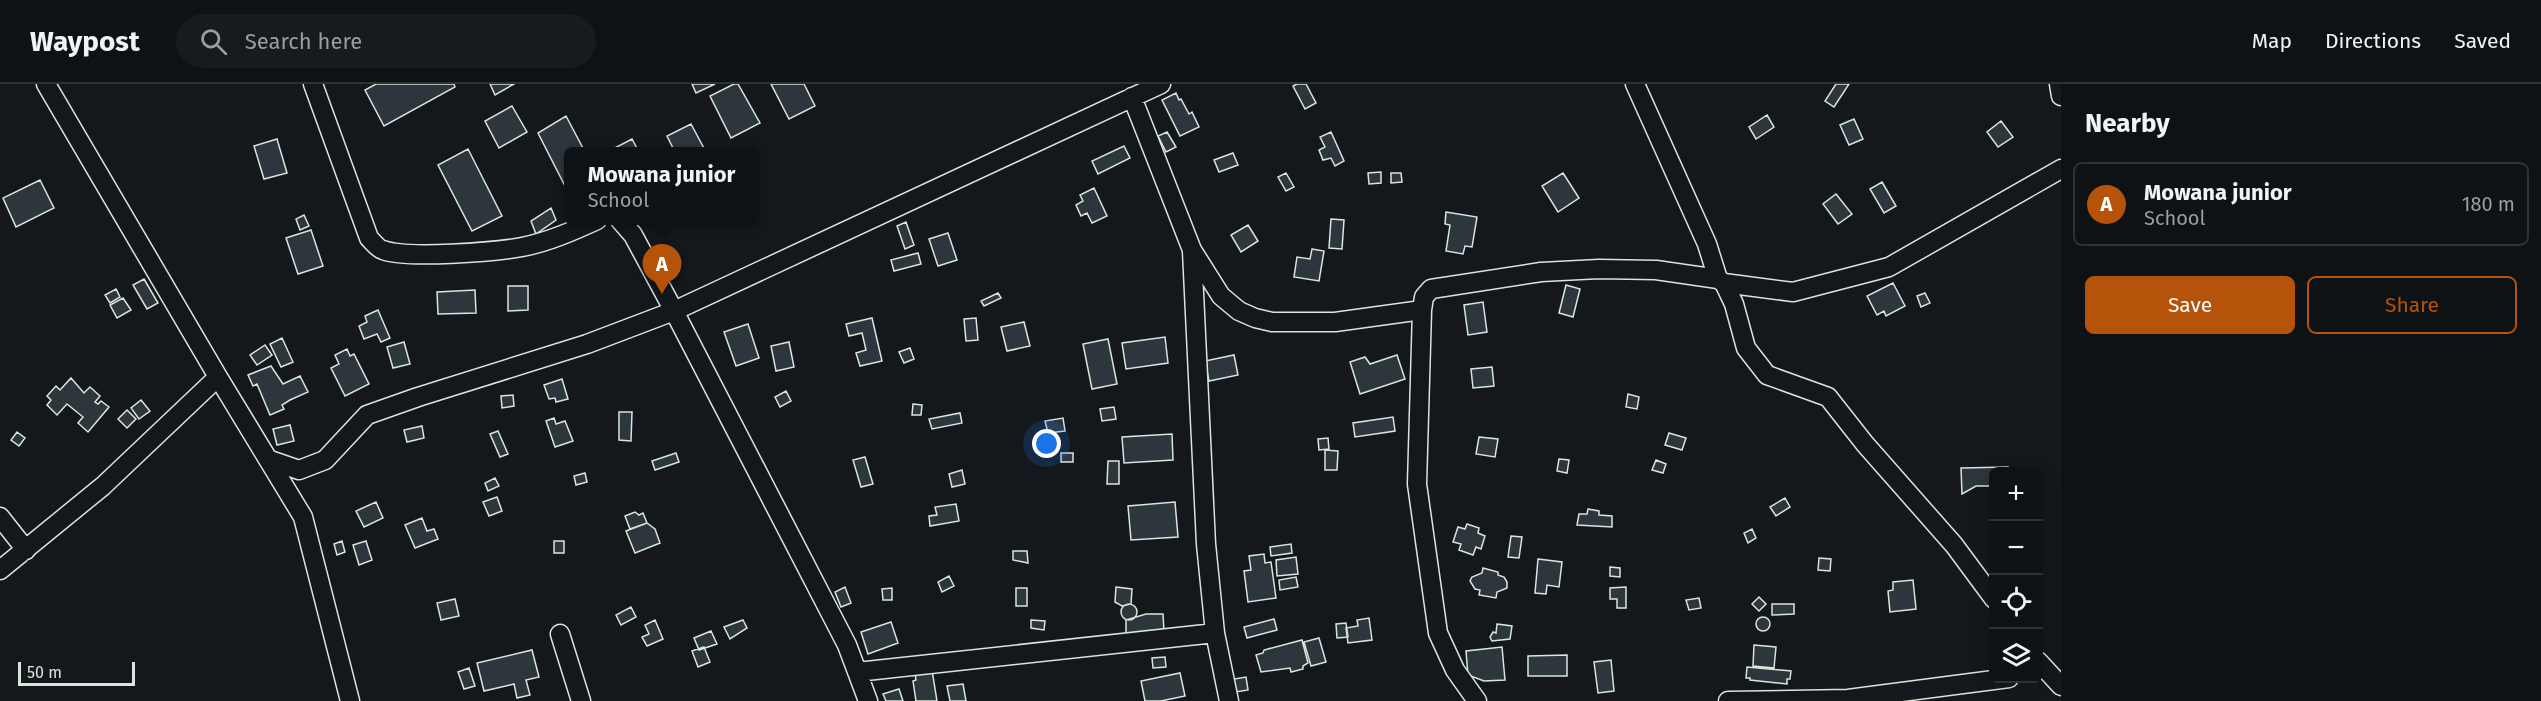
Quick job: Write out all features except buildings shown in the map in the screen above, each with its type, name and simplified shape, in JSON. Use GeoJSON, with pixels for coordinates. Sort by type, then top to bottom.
{"type":"FeatureCollection","features":[{"type":"Feature","properties":{"kind":"street"},"geometry":{"type":"LineString","coordinates":[[46,84],[303,517],[350,701]]}},
{"type":"Feature","properties":{"kind":"street"},"geometry":{"type":"LineString","coordinates":[[313,84],[369,238],[382,250],[407,253],[453,253],[522,247],[585,225]]}},
{"type":"Feature","properties":{"kind":"street"},"geometry":{"type":"LineString","coordinates":[[270,460],[299,470],[325,460],[367,415],[587,344],[674,311],[1161,84]]}},
{"type":"Feature","properties":{"kind":"street"},"geometry":{"type":"LineString","coordinates":[[1635,84],[1707,244],[1740,323],[1746,348],[1767,375],[1828,398],[1841,410],[1865,444],[1954,545],[1989,592]]}},
{"type":"Feature","properties":{"kind":"street"},"geometry":{"type":"LineString","coordinates":[[2059,84],[2061,96]]}},
{"type":"Feature","properties":{"kind":"street"},"geometry":{"type":"LineString","coordinates":[[1132,97],[1192,250],[1221,296],[1239,311],[1272,322],[1335,322],[1422,310]]}},
{"type":"Feature","properties":{"kind":"street"},"geometry":{"type":"LineString","coordinates":[[1478,701],[1455,670],[1438,633],[1417,484],[1422,310],[1424,297],[1431,289],[1541,272],[1599,269],[1656,270],[1793,292],[1889,267],[2061,169]]}},
{"type":"Feature","properties":{"kind":"street"},"geometry":{"type":"LineString","coordinates":[[624,225],[633,236],[674,311],[847,645],[868,701]]}},
{"type":"Feature","properties":{"kind":"street"},"geometry":{"type":"LineString","coordinates":[[1192,250],[1206,544],[1215,633],[1229,701]]}},
{"type":"Feature","properties":{"kind":"street"},"geometry":{"type":"LineString","coordinates":[[0,570],[103,486],[218,377]]}},
{"type":"Feature","properties":{"kind":"street"},"geometry":{"type":"LineString","coordinates":[[0,518],[26,550]]}},
{"type":"Feature","properties":{"kind":"street"},"geometry":{"type":"LineString","coordinates":[[857,672],[1215,633]]}},
{"type":"Feature","properties":{"kind":"street"},"geometry":{"type":"LineString","coordinates":[[560,634],[581,701]]}},
{"type":"Feature","properties":{"kind":"street"},"geometry":{"type":"LineString","coordinates":[[2046,670],[2061,686]]}},
{"type":"Feature","properties":{"kind":"street"},"geometry":{"type":"LineString","coordinates":[[1728,701],[1848,700],[1989,681]]}},
{"type":"Feature","properties":{"kind":"place","name":"Mowana junior"},"geometry":{"type":"Point","coordinates":[662,294]}}]}
